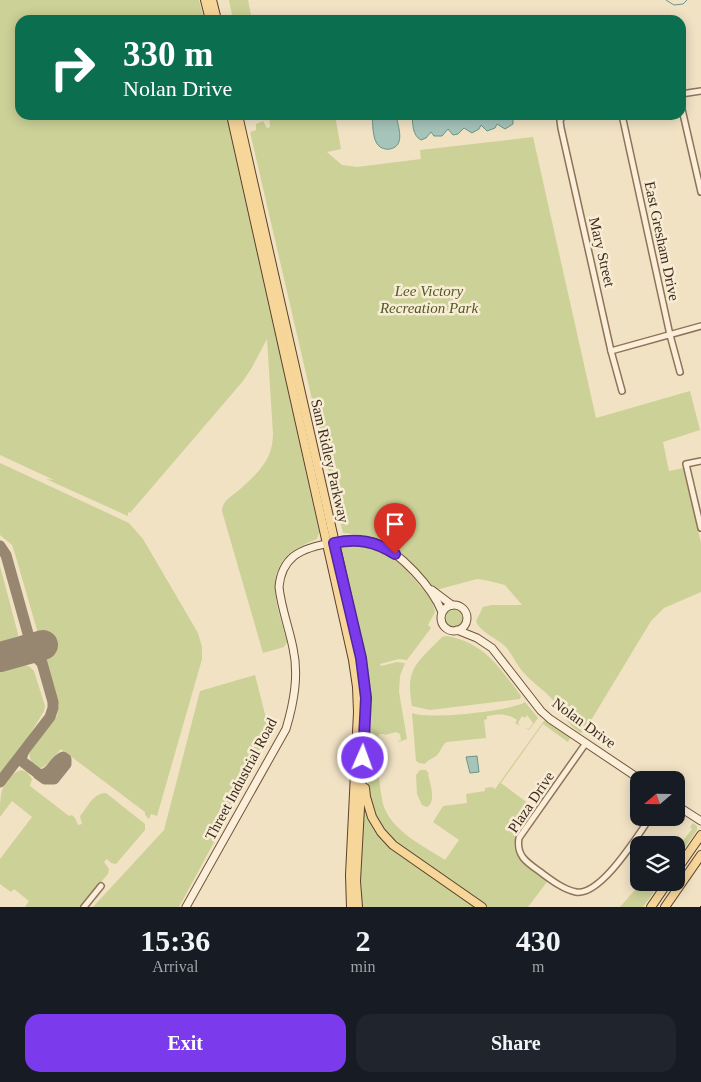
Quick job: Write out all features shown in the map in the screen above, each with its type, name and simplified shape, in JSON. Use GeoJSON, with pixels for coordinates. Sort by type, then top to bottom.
{"type":"FeatureCollection","features":[{"type":"Feature","properties":{"kind":"main road"},"geometry":{"type":"LineString","coordinates":[[205,0],[209,15]]}},
{"type":"Feature","properties":{"kind":"main road"},"geometry":{"type":"LineString","coordinates":[[212,0],[216,15]]}},
{"type":"Feature","properties":{"kind":"main road","name":"Sam Ridley Parkway"},"geometry":{"type":"LineString","coordinates":[[232,120],[331,544],[361,658],[366,698],[356,881],[358,907]]}},
{"type":"Feature","properties":{"kind":"main road","name":"Sam Ridley Parkway"},"geometry":{"type":"LineString","coordinates":[[239,120],[331,544],[357,687],[358,712],[350,907]]}},
{"type":"Feature","properties":{"kind":"main road"},"geometry":{"type":"LineString","coordinates":[[363,758],[366,798],[372,816],[381,832],[393,845],[482,907]]}},
{"type":"Feature","properties":{"kind":"main road"},"geometry":{"type":"LineString","coordinates":[[685,858],[701,834]]}},
{"type":"Feature","properties":{"kind":"main road"},"geometry":{"type":"LineString","coordinates":[[665,907],[701,855]]}},
{"type":"Feature","properties":{"kind":"main road"},"geometry":{"type":"LineString","coordinates":[[651,907],[662,891]]}},
{"type":"Feature","properties":{"kind":"street"},"geometry":{"type":"LineString","coordinates":[[686,93],[701,91]]}},
{"type":"Feature","properties":{"kind":"street","name":"Mary Street"},"geometry":{"type":"LineString","coordinates":[[562,120],[561,128],[611,351],[622,391]]}},
{"type":"Feature","properties":{"kind":"street","name":"East Gresham Drive"},"geometry":{"type":"LineString","coordinates":[[623,120],[670,335],[680,372]]}},
{"type":"Feature","properties":{"kind":"street"},"geometry":{"type":"LineString","coordinates":[[684,120],[701,192]]}},
{"type":"Feature","properties":{"kind":"street"},"geometry":{"type":"LineString","coordinates":[[611,351],[701,326]]}},
{"type":"Feature","properties":{"kind":"street"},"geometry":{"type":"LineString","coordinates":[[701,460],[686,464],[701,528]]}},
{"type":"Feature","properties":{"kind":"street"},"geometry":{"type":"LineString","coordinates":[[331,544],[348,540],[366,541],[385,547],[402,560],[438,601],[442,612],[441,620],[444,626],[450,630],[458,630],[466,624],[467,617],[464,609],[452,604],[426,586]]}},
{"type":"Feature","properties":{"kind":"street","name":"Threet Industrial Road"},"geometry":{"type":"LineString","coordinates":[[186,907],[286,729],[292,708],[296,675],[294,650],[280,595],[282,571],[286,564],[300,553],[331,544]]}},
{"type":"Feature","properties":{"kind":"street"},"geometry":{"type":"LineString","coordinates":[[442,612],[444,608],[452,604]]}},
{"type":"Feature","properties":{"kind":"street","name":"Nolan Drive"},"geometry":{"type":"LineString","coordinates":[[466,624],[477,638]]}},
{"type":"Feature","properties":{"kind":"street","name":"Nolan Drive"},"geometry":{"type":"LineString","coordinates":[[458,630],[477,638],[495,651],[545,714],[630,772]]}},
{"type":"Feature","properties":{"kind":"street","name":"Plaza Drive"},"geometry":{"type":"LineString","coordinates":[[586,742],[519,838],[517,846],[520,854],[525,861],[564,888],[578,892],[588,889],[600,881],[623,857],[644,826]]}},
{"type":"Feature","properties":{"kind":"street"},"geometry":{"type":"LineString","coordinates":[[685,811],[701,821]]}},
{"type":"Feature","properties":{"kind":"street"},"geometry":{"type":"LineString","coordinates":[[84,907],[101,886]]}},
{"type":"Feature","properties":{"kind":"green space"},"geometry":{"type":"Polygon","coordinates":[[[0,0],[199,0],[203,15],[15,15],[15,120],[228,120],[319,532],[317,539],[289,554],[281,563],[277,573],[275,584],[276,596],[287,642],[284,647],[263,653],[222,511],[222,507],[226,502],[263,466],[270,451],[273,434],[267,339],[243,381],[130,513],[128,512],[128,516],[46,479],[54,480],[0,455],[0,0]]]}},
{"type":"Feature","properties":{"kind":"green space"},"geometry":{"type":"Polygon","coordinates":[[[229,0],[248,0],[251,15],[232,15],[229,0]]]}},
{"type":"Feature","properties":{"kind":"green space","name":"Lee Victory Recreation Park"},"geometry":{"type":"Polygon","coordinates":[[[269,120],[336,120],[341,149],[327,152],[342,165],[357,167],[421,159],[420,150],[533,137],[596,418],[690,391],[700,430],[663,442],[669,471],[683,468],[701,543],[701,592],[664,608],[651,621],[587,727],[581,733],[569,723],[552,699],[523,672],[505,646],[478,625],[476,621],[483,607],[492,605],[522,605],[505,585],[477,579],[436,590],[376,541],[361,535],[343,533],[250,132],[256,130],[256,124],[263,121],[267,128],[270,127],[269,120]]]}},
{"type":"Feature","properties":{"kind":"green space"},"geometry":{"type":"Polygon","coordinates":[[[0,463],[129,523],[143,539],[198,633],[202,647],[202,659],[157,816],[151,814],[149,819],[145,812],[61,749],[44,767],[35,767],[32,762],[29,753],[57,716],[59,706],[12,545],[0,535],[0,463]]]}},
{"type":"Feature","properties":{"kind":"green space"},"geometry":{"type":"Polygon","coordinates":[[[346,544],[367,545],[380,550],[400,563],[435,602],[433,605],[435,612],[428,625],[431,628],[407,660],[399,659],[380,664],[381,666],[397,662],[405,663],[400,676],[399,692],[407,739],[398,742],[401,740],[400,734],[396,732],[385,735],[379,734],[377,751],[383,804],[387,814],[401,830],[445,860],[459,840],[433,822],[443,806],[467,803],[466,794],[485,791],[485,788],[492,787],[495,789],[546,719],[571,736],[568,742],[543,724],[501,783],[533,807],[536,806],[520,831],[514,847],[523,862],[547,880],[528,907],[488,907],[400,847],[380,826],[372,812],[368,795],[371,700],[367,672],[341,549],[346,544]]]}},
{"type":"Feature","properties":{"kind":"green space"},"geometry":{"type":"Polygon","coordinates":[[[0,566],[18,636],[0,642],[0,566]]]}},
{"type":"Feature","properties":{"kind":"green space"},"geometry":{"type":"Polygon","coordinates":[[[454,609],[460,612],[463,618],[460,624],[454,627],[448,624],[445,618],[448,612],[454,609]]]}},
{"type":"Feature","properties":{"kind":"green space"},"geometry":{"type":"Polygon","coordinates":[[[442,637],[459,639],[481,650],[506,676],[521,696],[520,699],[430,710],[412,706],[410,683],[415,667],[442,637]]]}},
{"type":"Feature","properties":{"kind":"green space"},"geometry":{"type":"Polygon","coordinates":[[[22,664],[34,671],[45,706],[44,711],[26,741],[0,774],[0,670],[22,664]]]}},
{"type":"Feature","properties":{"kind":"green space"},"geometry":{"type":"Polygon","coordinates":[[[255,675],[266,718],[266,733],[263,746],[252,772],[179,907],[93,907],[164,830],[200,691],[255,675]]]}},
{"type":"Feature","properties":{"kind":"green space"},"geometry":{"type":"Polygon","coordinates":[[[525,702],[538,718],[529,730],[525,728],[529,729],[533,723],[527,715],[525,718],[522,716],[518,723],[520,726],[515,723],[517,720],[510,716],[487,716],[487,719],[484,720],[486,738],[447,742],[435,757],[425,764],[416,761],[412,713],[435,716],[470,714],[525,702]]]}},
{"type":"Feature","properties":{"kind":"green space"},"geometry":{"type":"Polygon","coordinates":[[[21,770],[27,772],[32,779],[30,786],[69,816],[72,815],[78,825],[82,824],[80,816],[91,801],[102,793],[106,793],[145,824],[145,830],[116,864],[111,863],[107,859],[104,862],[109,869],[108,874],[79,907],[25,907],[29,901],[14,889],[11,892],[0,884],[0,859],[32,817],[12,801],[0,817],[1,795],[5,783],[14,773],[21,770]]]}},
{"type":"Feature","properties":{"kind":"green space"},"geometry":{"type":"Polygon","coordinates":[[[420,770],[426,770],[429,774],[432,798],[430,805],[427,807],[422,805],[417,794],[416,775],[420,770]]]}},
{"type":"Feature","properties":{"kind":"green space"},"geometry":{"type":"Polygon","coordinates":[[[364,806],[377,835],[390,847],[477,907],[362,907],[361,875],[364,806]]]}},
{"type":"Feature","properties":{"kind":"green space"},"geometry":{"type":"Polygon","coordinates":[[[693,823],[697,826],[697,830],[685,847],[685,838],[692,829],[690,827],[693,823]]]}},
{"type":"Feature","properties":{"kind":"green space"},"geometry":{"type":"Polygon","coordinates":[[[634,891],[654,891],[643,907],[620,907],[634,891]]]}},
{"type":"Feature","properties":{"kind":"water"},"geometry":{"type":"Polygon","coordinates":[[[372,120],[397,120],[400,135],[398,144],[395,147],[385,149],[380,147],[374,136],[372,120]]]}},
{"type":"Feature","properties":{"kind":"water"},"geometry":{"type":"Polygon","coordinates":[[[412,120],[513,120],[513,124],[505,129],[497,124],[495,128],[487,131],[481,125],[479,129],[472,133],[464,128],[458,134],[453,135],[448,129],[442,136],[434,136],[431,132],[426,138],[421,140],[414,132],[412,120]]]}},
{"type":"Feature","properties":{"kind":"water"},"geometry":{"type":"Polygon","coordinates":[[[477,756],[479,772],[470,773],[466,757],[477,756]]]}},
{"type":"Feature","properties":{"kind":"waterway"},"geometry":{"type":"LineString","coordinates":[[666,0],[674,5],[683,4],[687,0]]}},
{"type":"Feature","properties":{"kind":"taxiway"},"geometry":{"type":"LineString","coordinates":[[0,546],[6,555],[32,648],[36,657],[42,663],[53,702],[50,717],[0,782]]}},
{"type":"Feature","properties":{"kind":"taxiway"},"geometry":{"type":"LineString","coordinates":[[23,753],[21,759],[23,762],[40,775],[47,772],[63,757],[66,759],[66,764],[54,779],[45,779],[38,774]]}},
{"type":"Feature","properties":{"kind":"runway"},"geometry":{"type":"LineString","coordinates":[[0,657],[43,645]]}},
{"type":"Feature","properties":{"kind":"route"},"geometry":{"type":"LineString","coordinates":[[363,758],[366,698],[361,658],[334,543],[348,540],[366,541],[385,547],[395,554]]}}]}
